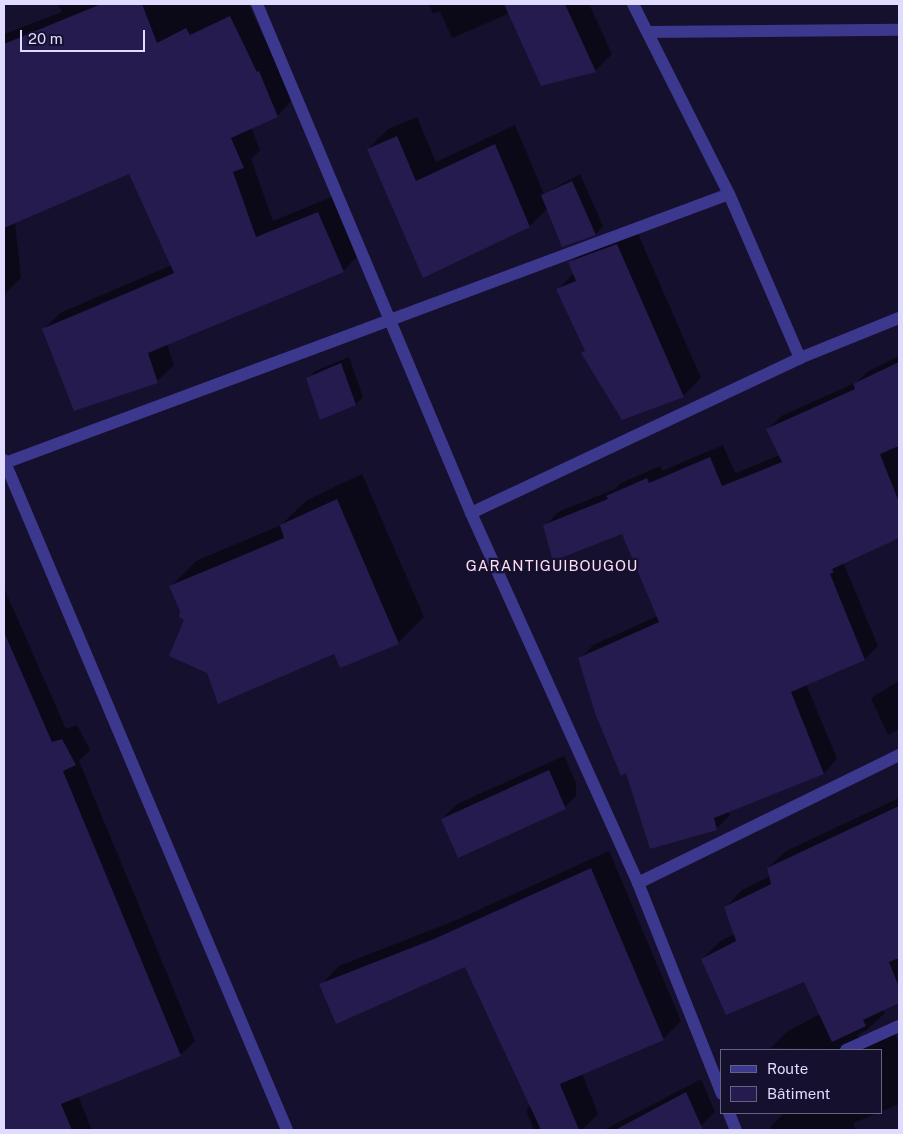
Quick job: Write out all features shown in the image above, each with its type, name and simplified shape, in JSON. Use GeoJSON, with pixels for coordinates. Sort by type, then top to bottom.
{"type":"FeatureCollection","features":[{"type":"Feature","properties":{"kind":"street"},"geometry":{"type":"LineString","coordinates":[[257,4],[471,512],[638,883],[720,1089]]}},
{"type":"Feature","properties":{"kind":"street"},"geometry":{"type":"LineString","coordinates":[[633,4],[729,194],[800,358]]}},
{"type":"Feature","properties":{"kind":"street"},"geometry":{"type":"LineString","coordinates":[[648,32],[899,30]]}},
{"type":"Feature","properties":{"kind":"street"},"geometry":{"type":"LineString","coordinates":[[287,1130],[4,462],[729,194]]}},
{"type":"Feature","properties":{"kind":"street"},"geometry":{"type":"LineString","coordinates":[[471,512],[800,358],[899,318]]}},
{"type":"Feature","properties":{"kind":"street"},"geometry":{"type":"LineString","coordinates":[[638,883],[899,755]]}},
{"type":"Feature","properties":{"kind":"street"},"geometry":{"type":"LineString","coordinates":[[848,1049],[899,1026]]}},
{"type":"Feature","properties":{"kind":"street"},"geometry":{"type":"LineString","coordinates":[[729,1114],[736,1130]]}},
{"type":"Feature","properties":{"kind":"building"},"geometry":{"type":"Polygon","coordinates":[[[101,4],[142,4],[157,43],[186,28],[190,35],[230,16],[257,72],[259,71],[278,117],[231,138],[244,168],[233,172],[256,237],[318,212],[344,272],[148,353],[158,383],[74,411],[42,329],[174,273],[129,174],[4,228],[4,44],[101,4]]]}},
{"type":"Feature","properties":{"kind":"building"},"geometry":{"type":"Polygon","coordinates":[[[504,4],[565,4],[596,72],[541,86],[504,4]]]}},
{"type":"Feature","properties":{"kind":"building"},"geometry":{"type":"Polygon","coordinates":[[[397,136],[416,181],[495,144],[530,227],[423,278],[367,149],[397,136]]]}},
{"type":"Feature","properties":{"kind":"building"},"geometry":{"type":"Polygon","coordinates":[[[572,181],[596,235],[562,247],[541,195],[572,181]]]}},
{"type":"Feature","properties":{"kind":"building"},"geometry":{"type":"Polygon","coordinates":[[[617,244],[684,397],[622,420],[581,353],[585,351],[556,289],[576,281],[568,262],[617,244]]]}},
{"type":"Feature","properties":{"kind":"building"},"geometry":{"type":"Polygon","coordinates":[[[899,362],[899,446],[880,454],[899,502],[899,538],[832,569],[834,572],[830,574],[865,660],[791,692],[824,774],[714,818],[717,830],[650,849],[626,773],[621,776],[595,713],[578,658],[659,622],[622,534],[553,561],[543,525],[608,499],[606,496],[647,478],[649,483],[710,457],[722,486],[782,462],[766,429],[855,389],[853,384],[899,362]]]}},
{"type":"Feature","properties":{"kind":"building"},"geometry":{"type":"Polygon","coordinates":[[[341,363],[356,405],[320,420],[306,378],[341,363]]]}},
{"type":"Feature","properties":{"kind":"building"},"geometry":{"type":"Polygon","coordinates":[[[337,499],[399,644],[340,668],[334,654],[218,704],[207,673],[169,656],[184,620],[179,617],[180,611],[169,586],[284,538],[280,525],[337,499]]]}},
{"type":"Feature","properties":{"kind":"building"},"geometry":{"type":"Polygon","coordinates":[[[4,632],[52,742],[62,739],[76,765],[63,771],[181,1056],[61,1104],[72,1130],[4,1130],[4,632]]]}},
{"type":"Feature","properties":{"kind":"building"},"geometry":{"type":"Polygon","coordinates":[[[549,770],[566,809],[458,858],[441,819],[549,770]]]}},
{"type":"Feature","properties":{"kind":"building"},"geometry":{"type":"Polygon","coordinates":[[[899,806],[899,958],[889,962],[899,987],[899,1003],[863,1020],[866,1026],[832,1042],[804,982],[726,1015],[701,959],[736,941],[724,907],[771,884],[767,868],[899,806]]]}},
{"type":"Feature","properties":{"kind":"building"},"geometry":{"type":"Polygon","coordinates":[[[591,868],[664,1040],[560,1084],[579,1130],[541,1130],[465,967],[336,1024],[319,984],[434,939],[591,868]]]}},
{"type":"Feature","properties":{"kind":"building"},"geometry":{"type":"Polygon","coordinates":[[[686,1092],[703,1130],[615,1130],[686,1092]]]}},
{"type":"Feature","properties":{"kind":"district","name":"GARANTIGUIBOUGOU"},"geometry":{"type":"Point","coordinates":[552,566]}}]}
